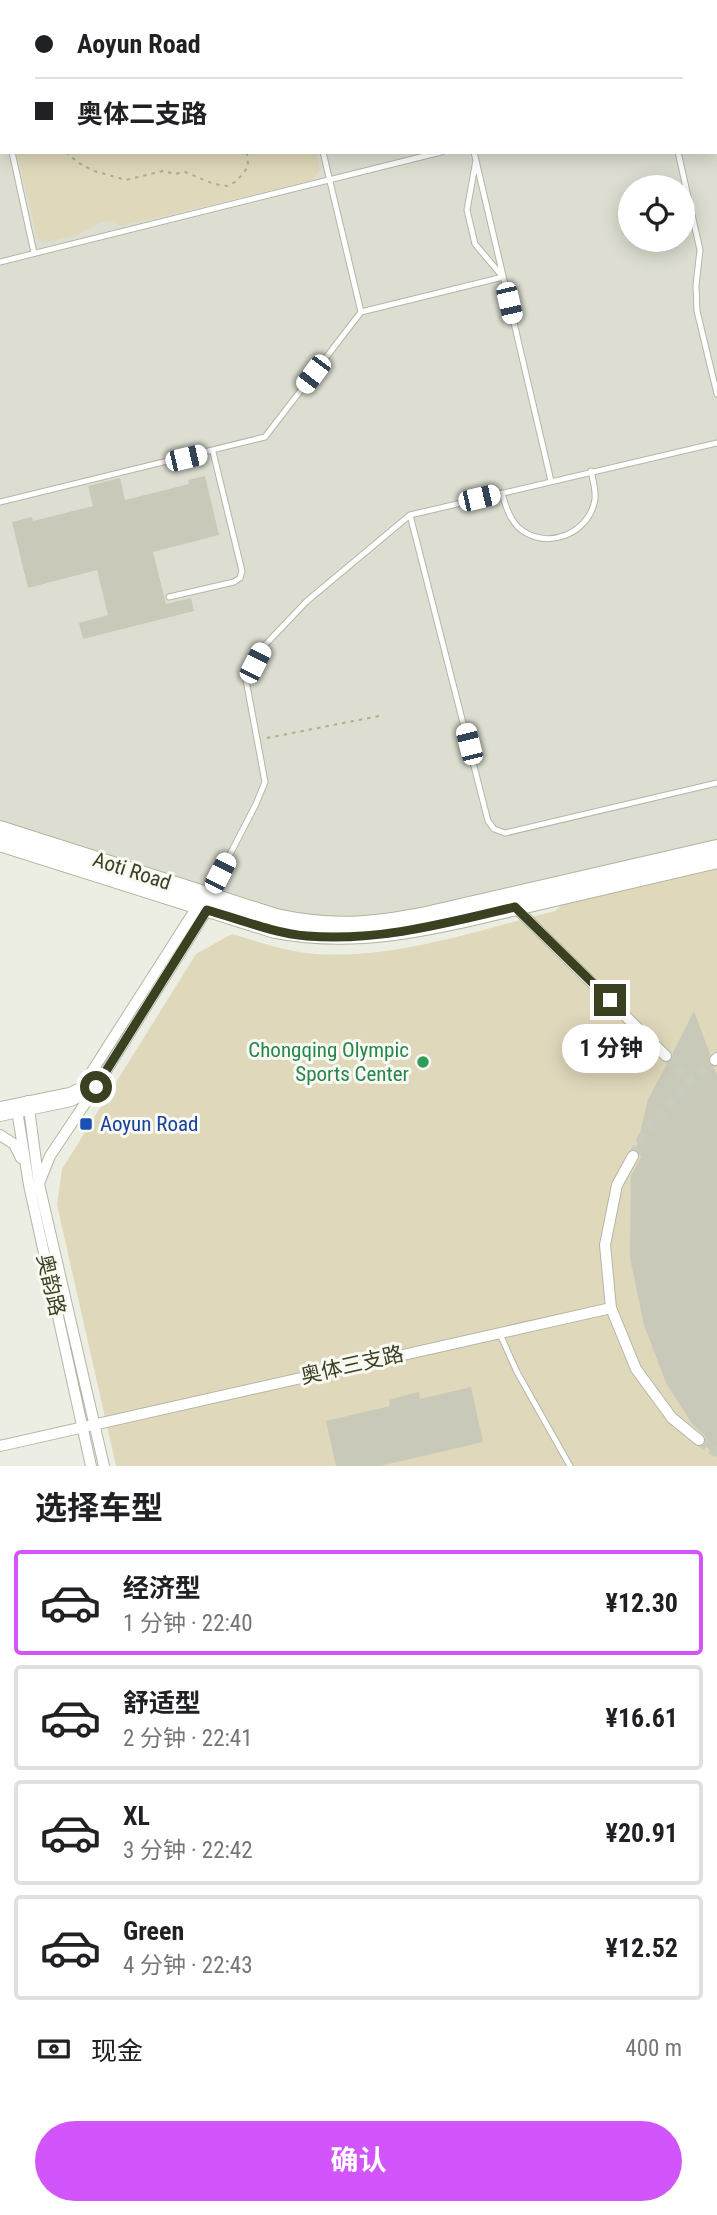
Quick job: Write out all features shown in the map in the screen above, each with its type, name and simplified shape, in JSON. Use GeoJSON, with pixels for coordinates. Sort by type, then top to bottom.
{"type":"FeatureCollection","features":[{"type":"Feature","properties":{"kind":"main road","name":"Aoti Road"},"geometry":{"type":"LineString","coordinates":[[0,829],[204,904],[285,932],[305,936],[344,937],[424,928],[717,848]]}},
{"type":"Feature","properties":{"kind":"main road","name":"Aoti Road"},"geometry":{"type":"LineString","coordinates":[[0,843],[204,904]]}},
{"type":"Feature","properties":{"kind":"main road","name":"Aoti Road"},"geometry":{"type":"LineString","coordinates":[[510,903],[717,860]]}},
{"type":"Feature","properties":{"kind":"street"},"geometry":{"type":"LineString","coordinates":[[510,903],[666,1056]]}},
{"type":"Feature","properties":{"kind":"street"},"geometry":{"type":"LineString","coordinates":[[34,1184],[96,1087],[204,904]]}},
{"type":"Feature","properties":{"kind":"street"},"geometry":{"type":"LineString","coordinates":[[0,1116],[82,1087],[204,904]]}},
{"type":"Feature","properties":{"kind":"street"},"geometry":{"type":"LineString","coordinates":[[0,1107],[71,1101],[96,1087]]}},
{"type":"Feature","properties":{"kind":"street","name":"奥韵路"},"geometry":{"type":"LineString","coordinates":[[23,1107],[34,1184],[91,1466]]}},
{"type":"Feature","properties":{"kind":"street"},"geometry":{"type":"LineString","coordinates":[[0,1135],[14,1144],[34,1184]]}},
{"type":"Feature","properties":{"kind":"street"},"geometry":{"type":"LineString","coordinates":[[633,1156],[617,1185],[606,1245],[611,1308],[636,1369],[673,1418],[699,1440]]}},
{"type":"Feature","properties":{"kind":"street","name":"奥韵路"},"geometry":{"type":"LineString","coordinates":[[34,1184],[104,1466]]}},
{"type":"Feature","properties":{"kind":"street","name":"奥体三支路"},"geometry":{"type":"LineString","coordinates":[[0,1446],[611,1308]]}},
{"type":"Feature","properties":{"kind":"lane"},"geometry":{"type":"LineString","coordinates":[[12,154],[34,253]]}},
{"type":"Feature","properties":{"kind":"lane"},"geometry":{"type":"LineString","coordinates":[[324,154],[361,312]]}},
{"type":"Feature","properties":{"kind":"lane"},"geometry":{"type":"LineString","coordinates":[[0,262],[433,154]]}},
{"type":"Feature","properties":{"kind":"lane"},"geometry":{"type":"LineString","coordinates":[[474,154],[551,481]]}},
{"type":"Feature","properties":{"kind":"lane"},"geometry":{"type":"LineString","coordinates":[[678,154],[700,250],[697,311],[717,394]]}},
{"type":"Feature","properties":{"kind":"lane"},"geometry":{"type":"LineString","coordinates":[[476,160],[467,210],[475,244],[503,278]]}},
{"type":"Feature","properties":{"kind":"lane"},"geometry":{"type":"LineString","coordinates":[[0,502],[265,438],[361,312],[503,278]]}},
{"type":"Feature","properties":{"kind":"lane"},"geometry":{"type":"LineString","coordinates":[[204,904],[265,782],[246,680],[264,646],[307,601],[410,514],[717,443]]}},
{"type":"Feature","properties":{"kind":"lane"},"geometry":{"type":"LineString","coordinates":[[169,597],[234,582],[240,578],[242,571],[213,452]]}},
{"type":"Feature","properties":{"kind":"lane"},"geometry":{"type":"LineString","coordinates":[[502,493],[509,515],[518,527],[530,535],[544,539],[559,538],[584,524],[591,511],[595,497],[592,471]]}},
{"type":"Feature","properties":{"kind":"lane"},"geometry":{"type":"LineString","coordinates":[[410,514],[488,821],[494,829],[505,833],[717,783]]}},
{"type":"Feature","properties":{"kind":"lane"},"geometry":{"type":"LineString","coordinates":[[499,1332],[517,1372],[570,1466]]}},
{"type":"Feature","properties":{"kind":"path"},"geometry":{"type":"LineString","coordinates":[[68,154],[94,171],[126,180],[163,172],[185,172],[226,186],[243,174],[248,166],[247,154]]}},
{"type":"Feature","properties":{"kind":"path"},"geometry":{"type":"LineString","coordinates":[[226,186],[232,204]]}},
{"type":"Feature","properties":{"kind":"path"},"geometry":{"type":"LineString","coordinates":[[256,740],[384,715]]}},
{"type":"Feature","properties":{"kind":"shaded area"},"geometry":{"type":"Polygon","coordinates":[[[0,154],[717,154],[717,840],[382,917],[307,915],[276,909],[184,882],[0,820],[0,154]]]}},
{"type":"Feature","properties":{"kind":"shaded area"},"geometry":{"type":"Polygon","coordinates":[[[17,154],[316,154],[320,169],[312,180],[121,226],[103,222],[79,234],[44,243],[37,238],[17,154]]]}},
{"type":"Feature","properties":{"kind":"shaded area","name":"Chongqing Olympic Sports Center"},"geometry":{"type":"Polygon","coordinates":[[[717,869],[717,1466],[116,1466],[57,1205],[62,1169],[196,954],[232,934],[278,948],[306,953],[337,955],[400,949],[555,911],[562,905],[717,869]]]}},
{"type":"Feature","properties":{"kind":"building"},"geometry":{"type":"Polygon","coordinates":[[[205,476],[219,535],[153,552],[166,604],[191,598],[194,611],[83,639],[79,623],[108,615],[97,570],[28,588],[12,522],[32,517],[33,521],[93,506],[88,486],[120,478],[125,500],[189,484],[188,480],[205,476]]]}},
{"type":"Feature","properties":{"kind":"building"},"geometry":{"type":"Polygon","coordinates":[[[694,1011],[710,1054],[708,1063],[717,1075],[717,1457],[705,1445],[706,1437],[692,1424],[666,1383],[644,1325],[630,1258],[631,1176],[641,1157],[636,1149],[648,1099],[667,1064],[673,1059],[673,1052],[694,1011]]]}},
{"type":"Feature","properties":{"kind":"building"},"geometry":{"type":"Polygon","coordinates":[[[471,1387],[483,1442],[380,1466],[336,1466],[326,1421],[390,1406],[389,1400],[410,1394],[419,1392],[420,1399],[471,1387]]]}},
{"type":"Feature","properties":{"kind":"tunnel"},"geometry":{"type":"LineString","coordinates":[[666,1056],[691,1080]]}},
{"type":"Feature","properties":{"kind":"tunnel"},"geometry":{"type":"LineString","coordinates":[[633,1156],[648,1128],[691,1080],[715,1060]]}},
{"type":"Feature","properties":{"kind":"tunnel"},"geometry":{"type":"LineString","coordinates":[[699,1440],[717,1453]]}},
{"type":"Feature","properties":{"kind":"place","name":"Chongqing Olympic Sports Center"},"geometry":{"type":"Point","coordinates":[423,1062]}},
{"type":"Feature","properties":{"kind":"place","name":"Aoyun Road"},"geometry":{"type":"Point","coordinates":[86,1124]}},
{"type":"Feature","properties":{"kind":"route"},"geometry":{"type":"LineString","coordinates":[[96,1087],[207,910],[305,936],[344,937],[424,928],[515,907],[610,1000]]}}]}
